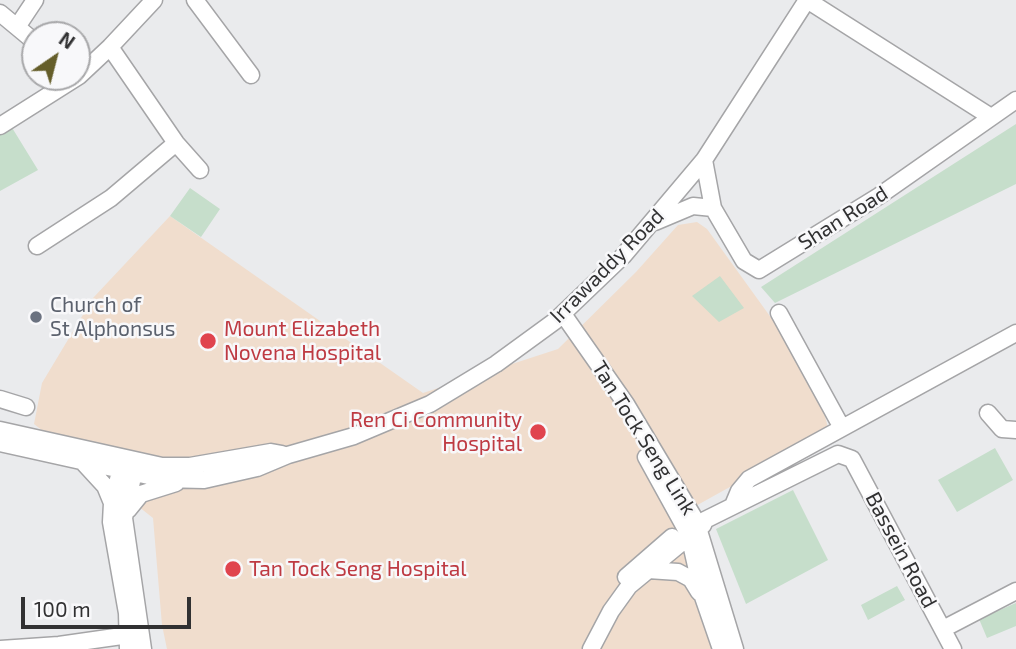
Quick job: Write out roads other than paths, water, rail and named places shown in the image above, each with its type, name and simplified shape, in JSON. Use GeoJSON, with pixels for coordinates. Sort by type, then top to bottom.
{"type":"FeatureCollection","features":[{"type":"Feature","properties":{"kind":"street"},"geometry":{"type":"LineString","coordinates":[[17,27],[35,0]]}},
{"type":"Feature","properties":{"kind":"street"},"geometry":{"type":"LineString","coordinates":[[91,64],[154,0]]}},
{"type":"Feature","properties":{"kind":"street"},"geometry":{"type":"LineString","coordinates":[[195,0],[251,75]]}},
{"type":"Feature","properties":{"kind":"street"},"geometry":{"type":"LineString","coordinates":[[807,0],[991,117]]}},
{"type":"Feature","properties":{"kind":"street","name":"Irrawaddy Road"},"geometry":{"type":"LineString","coordinates":[[0,430],[129,465],[178,482],[240,473],[372,429],[429,404],[496,364],[559,317],[652,223],[704,160],[807,0]]}},
{"type":"Feature","properties":{"kind":"street"},"geometry":{"type":"LineString","coordinates":[[0,13],[21,30]]}},
{"type":"Feature","properties":{"kind":"street"},"geometry":{"type":"LineString","coordinates":[[110,47],[176,143],[200,170]]}},
{"type":"Feature","properties":{"kind":"street"},"geometry":{"type":"LineString","coordinates":[[0,126],[54,91]]}},
{"type":"Feature","properties":{"kind":"street","name":"Shan Road"},"geometry":{"type":"LineString","coordinates":[[704,160],[713,208],[744,261],[752,268],[765,268],[879,196],[1016,100]]}},
{"type":"Feature","properties":{"kind":"street"},"geometry":{"type":"LineString","coordinates":[[37,246],[111,198],[176,143]]}},
{"type":"Feature","properties":{"kind":"street"},"geometry":{"type":"LineString","coordinates":[[652,223],[693,206],[713,208]]}},
{"type":"Feature","properties":{"kind":"street"},"geometry":{"type":"LineString","coordinates":[[779,313],[842,428]]}},
{"type":"Feature","properties":{"kind":"street","name":"Tan Tock Seng Link"},"geometry":{"type":"LineString","coordinates":[[559,317],[695,526],[736,649]]}},
{"type":"Feature","properties":{"kind":"street"},"geometry":{"type":"LineString","coordinates":[[581,649],[604,604],[622,580],[646,556],[734,503],[739,491],[749,480],[1016,333]]}},
{"type":"Feature","properties":{"kind":"street"},"geometry":{"type":"LineString","coordinates":[[0,399],[26,407]]}},
{"type":"Feature","properties":{"kind":"street"},"geometry":{"type":"LineString","coordinates":[[988,413],[1002,429],[1016,430]]}},
{"type":"Feature","properties":{"kind":"street","name":"Irrawaddy Road"},"geometry":{"type":"LineString","coordinates":[[0,443],[80,460],[129,465],[190,467],[271,452],[288,455]]}},
{"type":"Feature","properties":{"kind":"street","name":"Bassein Road"},"geometry":{"type":"LineString","coordinates":[[734,503],[838,454],[852,458],[953,649]]}},
{"type":"Feature","properties":{"kind":"street"},"geometry":{"type":"LineString","coordinates":[[80,460],[94,472],[112,503]]}},
{"type":"Feature","properties":{"kind":"street"},"geometry":{"type":"LineString","coordinates":[[129,465],[112,503],[111,522],[127,613],[135,642]]}},
{"type":"Feature","properties":{"kind":"street"},"geometry":{"type":"LineString","coordinates":[[129,465],[124,518],[135,642]]}},
{"type":"Feature","properties":{"kind":"street"},"geometry":{"type":"LineString","coordinates":[[124,518],[137,496],[178,482]]}},
{"type":"Feature","properties":{"kind":"street"},"geometry":{"type":"LineString","coordinates":[[591,649],[611,611],[629,586],[695,526]]}},
{"type":"Feature","properties":{"kind":"street","name":"Tan Tock Seng Link"},"geometry":{"type":"LineString","coordinates":[[695,526],[703,597],[721,649]]}},
{"type":"Feature","properties":{"kind":"street","name":"Tan Tock Seng Link"},"geometry":{"type":"LineString","coordinates":[[648,570],[678,572],[691,579],[703,597]]}},
{"type":"Feature","properties":{"kind":"street"},"geometry":{"type":"LineString","coordinates":[[943,629],[1016,591]]}},
{"type":"Feature","properties":{"kind":"street"},"geometry":{"type":"LineString","coordinates":[[0,649],[135,642]]}},
{"type":"Feature","properties":{"kind":"place","name":"Church of St Alphonsus"},"geometry":{"type":"Point","coordinates":[36,317]}},
{"type":"Feature","properties":{"kind":"place","name":"Mount Elizabeth Novena Hospital"},"geometry":{"type":"Point","coordinates":[208,341]}},
{"type":"Feature","properties":{"kind":"place","name":"Ren Ci Community Hospital"},"geometry":{"type":"Point","coordinates":[538,432]}},
{"type":"Feature","properties":{"kind":"place","name":"Tan Tock Seng Hospital"},"geometry":{"type":"Point","coordinates":[233,569]}}]}
